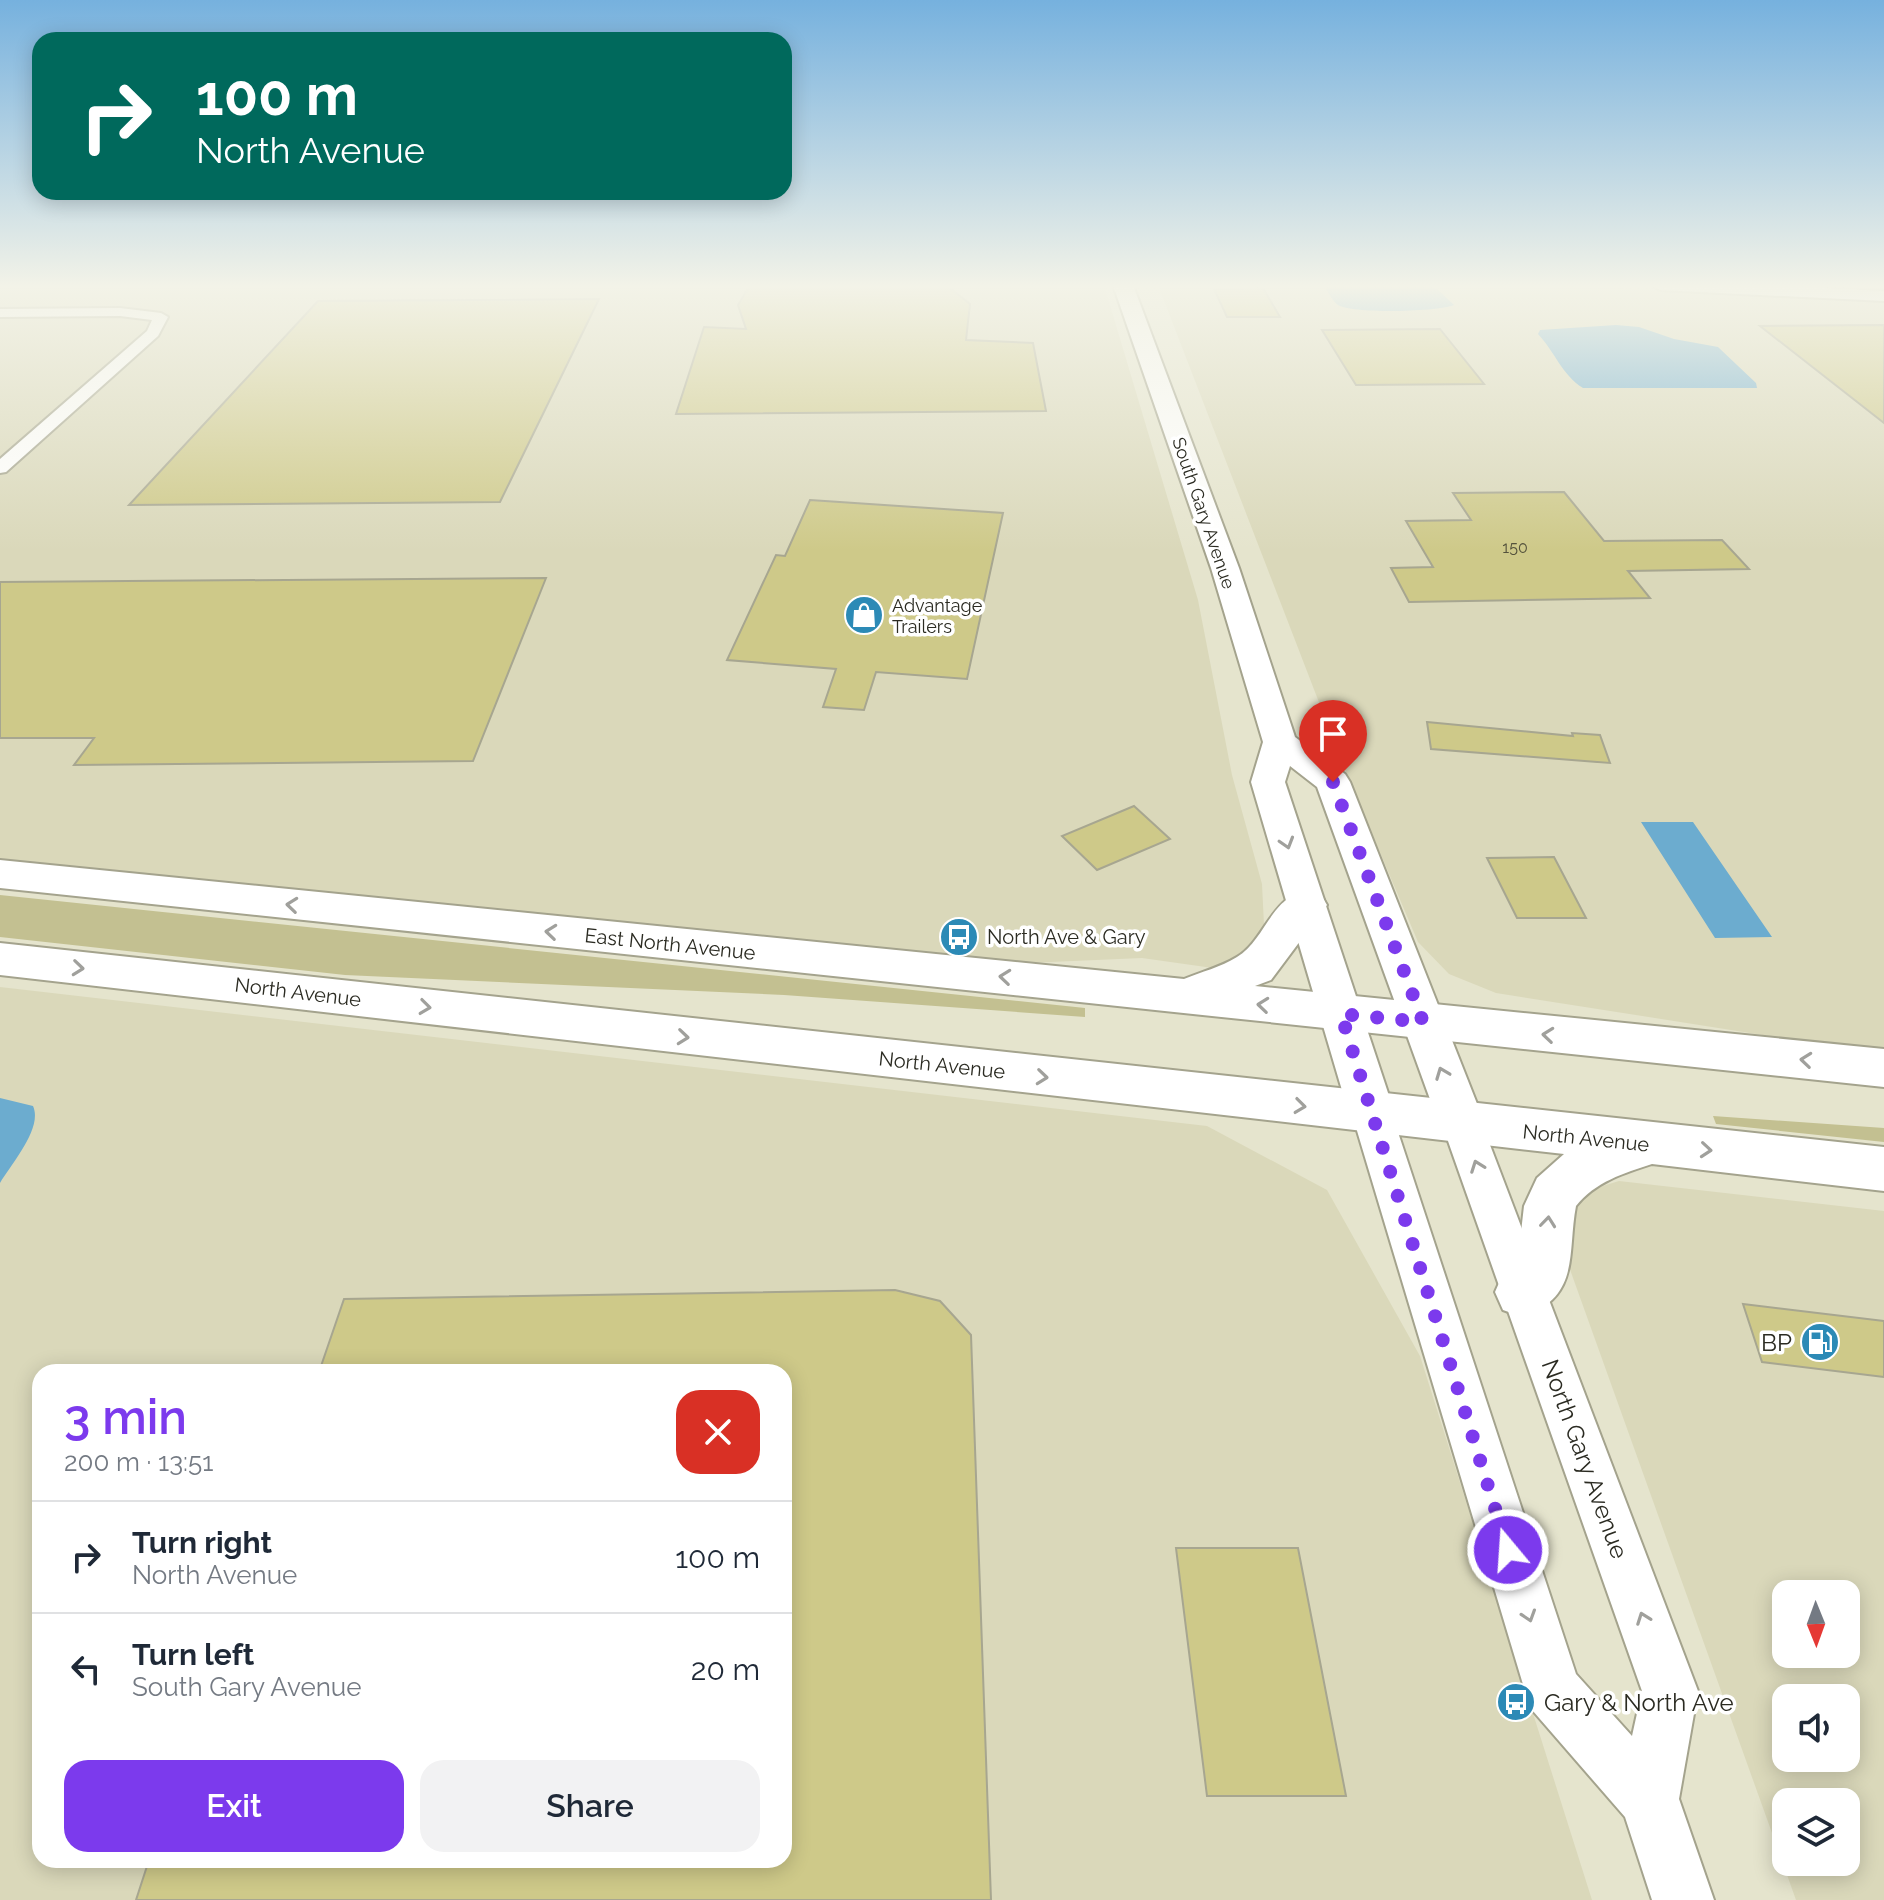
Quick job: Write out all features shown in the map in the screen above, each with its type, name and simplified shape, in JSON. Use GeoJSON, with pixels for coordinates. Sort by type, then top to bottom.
{"type":"FeatureCollection","features":[{"type":"Feature","properties":{"kind":"main road","name":"South Gary Avenue"},"geometry":{"type":"LineString","coordinates":[[1157,374],[1225,568],[1280,742]]}},
{"type":"Feature","properties":{"kind":"main road"},"geometry":{"type":"LineString","coordinates":[[1462,1124],[1423,1022],[1333,782],[1280,742],[1268,782],[1341,1014],[1423,1022],[1884,1068]]}},
{"type":"Feature","properties":{"kind":"main road","name":"East North Avenue"},"geometry":{"type":"LineString","coordinates":[[0,874],[1341,1014]]}},
{"type":"Feature","properties":{"kind":"main road"},"geometry":{"type":"LineString","coordinates":[[1184,997],[1255,968],[1306,905]]}},
{"type":"Feature","properties":{"kind":"main road","name":"North Avenue"},"geometry":{"type":"LineString","coordinates":[[0,959],[1646,1145],[1884,1169]]}},
{"type":"Feature","properties":{"kind":"main road","name":"North Gary Avenue"},"geometry":{"type":"LineString","coordinates":[[1341,1014],[1372,1114]]}},
{"type":"Feature","properties":{"kind":"main road"},"geometry":{"type":"LineString","coordinates":[[1523,1292],[1544,1265],[1550,1204],[1558,1192],[1571,1177],[1602,1160],[1646,1145]]}},
{"type":"Feature","properties":{"kind":"street"},"geometry":{"type":"LineString","coordinates":[[0,468],[107,374]]}},
{"type":"Feature","properties":{"kind":"street","name":"North Gary Avenue"},"geometry":{"type":"LineString","coordinates":[[1372,1114],[1553,1691],[1649,1799],[1683,1900]]}},
{"type":"Feature","properties":{"kind":"street","name":"North Gary Avenue"},"geometry":{"type":"LineString","coordinates":[[1462,1124],[1670,1691],[1649,1799]]}},
{"type":"Feature","properties":{"kind":"shaded area"},"geometry":{"type":"Polygon","coordinates":[[[0,374],[1130,374],[1198,600],[1232,775],[1262,884],[1264,925],[1256,948],[1227,970],[1142,958],[1006,964],[0,861],[0,374]]]}},
{"type":"Feature","properties":{"kind":"shaded area"},"geometry":{"type":"Polygon","coordinates":[[[1192,374],[1884,374],[1884,1054],[1496,993],[1449,974],[1418,942],[1347,775],[1192,374]]]}},
{"type":"Feature","properties":{"kind":"shaded area"},"geometry":{"type":"Polygon","coordinates":[[[0,895],[1085,1008],[1085,1017],[784,995],[345,975],[0,937],[0,895]]]}},
{"type":"Feature","properties":{"kind":"shaded area"},"geometry":{"type":"Polygon","coordinates":[[[0,987],[1207,1126],[1327,1190],[1420,1356],[1592,1900],[0,1900],[0,987]]]}},
{"type":"Feature","properties":{"kind":"shaded area"},"geometry":{"type":"Polygon","coordinates":[[[1713,1116],[1884,1128],[1884,1142],[1716,1124],[1713,1116]]]}},
{"type":"Feature","properties":{"kind":"shaded area"},"geometry":{"type":"Polygon","coordinates":[[[1619,1181],[1884,1211],[1884,1900],[1796,1900],[1787,1876],[1860,1876],[1860,1788],[1772,1788],[1772,1833],[1563,1250],[1563,1216],[1583,1192],[1619,1181]]]}},
{"type":"Feature","properties":{"kind":"water"},"geometry":{"type":"Polygon","coordinates":[[[1568,374],[1746,374],[1757,388],[1583,388],[1568,374]]]}},
{"type":"Feature","properties":{"kind":"water"},"geometry":{"type":"Polygon","coordinates":[[[1641,822],[1693,822],[1772,937],[1715,938],[1641,822]]]}},
{"type":"Feature","properties":{"kind":"water"},"geometry":{"type":"Polygon","coordinates":[[[0,1098],[33,1106],[35,1115],[25,1145],[0,1183],[0,1098]]]}},
{"type":"Feature","properties":{"kind":"building"},"geometry":{"type":"Polygon","coordinates":[[[251,374],[563,374],[500,502],[129,505],[251,374]]]}},
{"type":"Feature","properties":{"kind":"building"},"geometry":{"type":"Polygon","coordinates":[[[689,374],[1039,374],[1046,411],[676,414],[689,374]]]}},
{"type":"Feature","properties":{"kind":"building"},"geometry":{"type":"Polygon","coordinates":[[[1349,374],[1476,374],[1484,384],[1356,385],[1349,374]]]}},
{"type":"Feature","properties":{"kind":"building"},"geometry":{"type":"Polygon","coordinates":[[[1821,374],[1884,374],[1884,423],[1821,374]]]}},
{"type":"Feature","properties":{"kind":"building"},"geometry":{"type":"Polygon","coordinates":[[[1564,492],[1604,541],[1722,540],[1749,569],[1628,571],[1650,598],[1409,602],[1391,568],[1433,567],[1406,521],[1471,520],[1453,493],[1564,492]]]}},
{"type":"Feature","properties":{"kind":"building","name":"Advantage Trailers"},"geometry":{"type":"Polygon","coordinates":[[[810,500],[1003,513],[967,679],[876,672],[864,710],[823,707],[836,669],[727,660],[776,555],[785,556],[810,500]]]}},
{"type":"Feature","properties":{"kind":"building"},"geometry":{"type":"Polygon","coordinates":[[[546,578],[473,761],[74,765],[94,738],[0,738],[0,582],[546,578]]]}},
{"type":"Feature","properties":{"kind":"building"},"geometry":{"type":"Polygon","coordinates":[[[1427,722],[1573,736],[1572,733],[1600,735],[1610,763],[1431,749],[1427,722]]]}},
{"type":"Feature","properties":{"kind":"building"},"geometry":{"type":"Polygon","coordinates":[[[1134,806],[1170,839],[1097,870],[1062,836],[1134,806]]]}},
{"type":"Feature","properties":{"kind":"building"},"geometry":{"type":"Polygon","coordinates":[[[1554,857],[1586,918],[1517,918],[1487,858],[1554,857]]]}},
{"type":"Feature","properties":{"kind":"building"},"geometry":{"type":"Polygon","coordinates":[[[895,1290],[940,1301],[971,1335],[991,1900],[136,1900],[146,1868],[792,1868],[792,1364],[322,1364],[344,1299],[895,1290]]]}},
{"type":"Feature","properties":{"kind":"building","name":"BP"},"geometry":{"type":"Polygon","coordinates":[[[1743,1304],[1884,1321],[1884,1377],[1762,1362],[1743,1304]]]}},
{"type":"Feature","properties":{"kind":"building"},"geometry":{"type":"Polygon","coordinates":[[[1176,1548],[1298,1548],[1346,1796],[1207,1796],[1176,1548]]]}},
{"type":"Feature","properties":{"kind":"place","name":"Advantage Trailers"},"geometry":{"type":"Point","coordinates":[864,615]}},
{"type":"Feature","properties":{"kind":"place","name":"North Ave & Gary"},"geometry":{"type":"Point","coordinates":[959,937]}},
{"type":"Feature","properties":{"kind":"place","name":"BP"},"geometry":{"type":"Point","coordinates":[1820,1342]}},
{"type":"Feature","properties":{"kind":"place","name":"Gary & North Ave"},"geometry":{"type":"Point","coordinates":[1516,1702]}},
{"type":"Feature","properties":{"kind":"route"},"geometry":{"type":"LineString","coordinates":[[1333,782],[1423,1022],[1341,1014],[1508,1550]]}}]}
